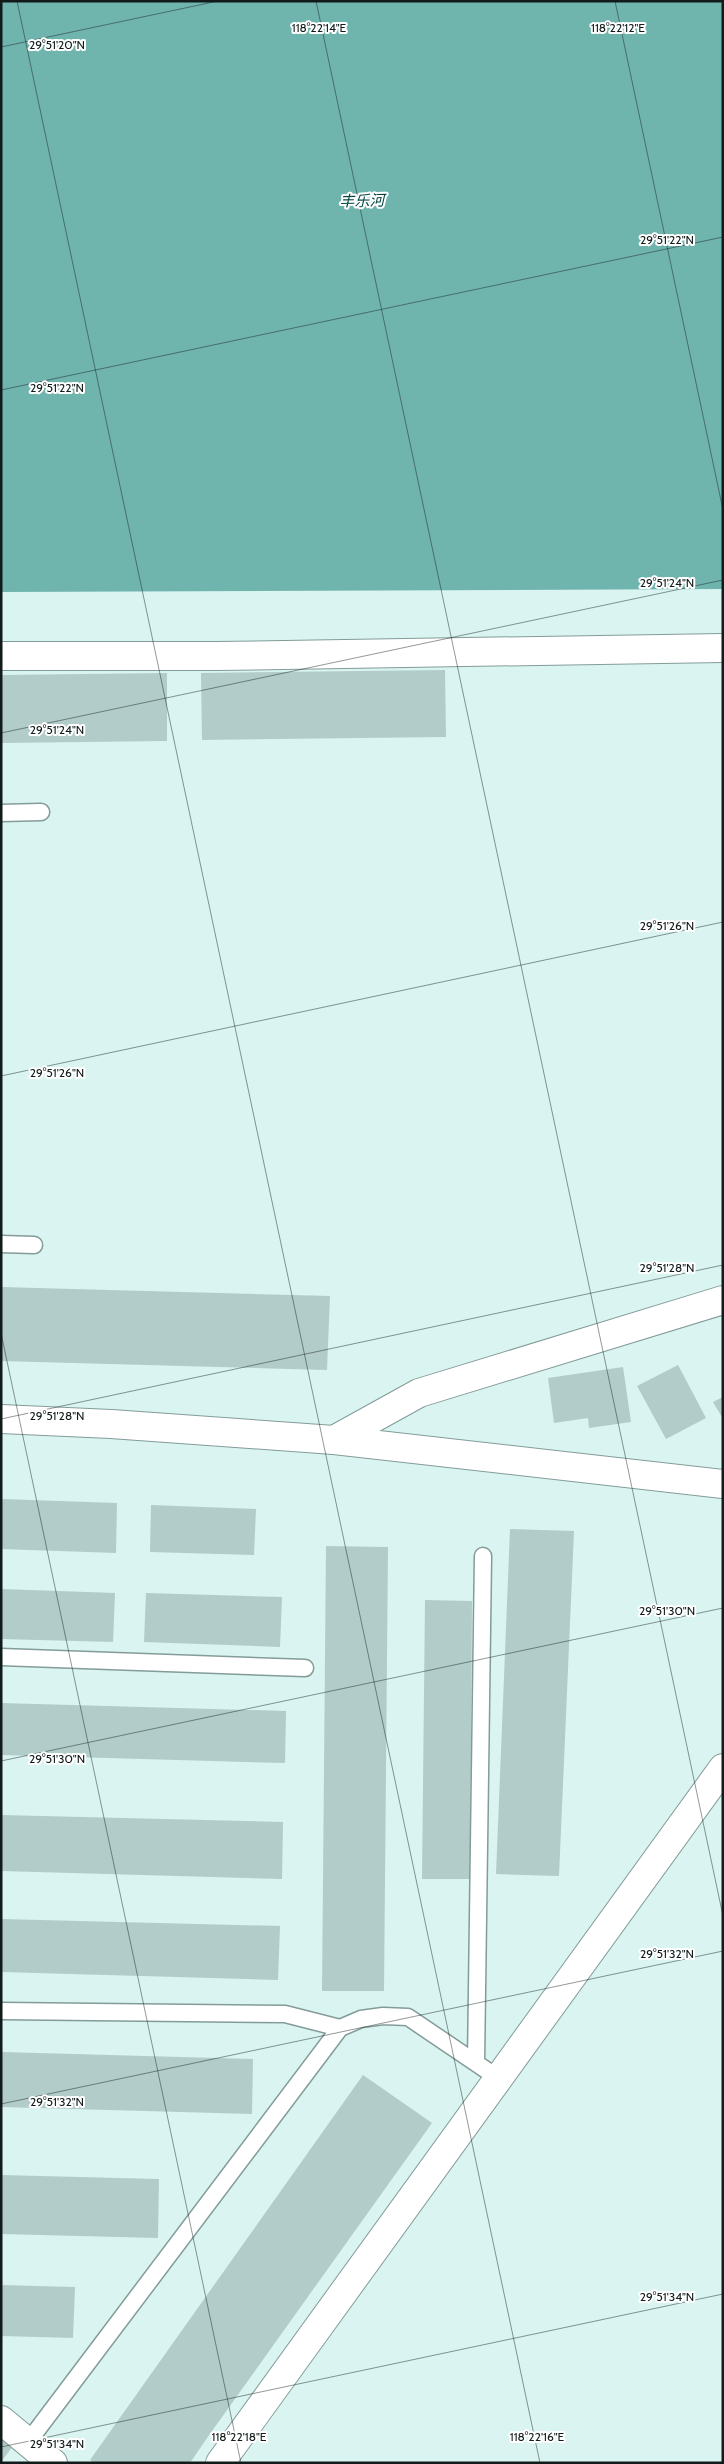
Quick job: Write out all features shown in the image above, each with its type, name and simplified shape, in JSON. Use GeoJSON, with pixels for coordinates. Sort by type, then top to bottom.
{"type":"FeatureCollection","features":[{"type":"Feature","properties":{"kind":"street"},"geometry":{"type":"LineString","coordinates":[[1,656],[217,656],[723,648]]}},
{"type":"Feature","properties":{"kind":"street"},"geometry":{"type":"LineString","coordinates":[[334,1440],[420,1393],[723,1300]]}},
{"type":"Feature","properties":{"kind":"street"},"geometry":{"type":"LineString","coordinates":[[1,1419],[111,1424],[334,1440],[723,1484]]}},
{"type":"Feature","properties":{"kind":"street"},"geometry":{"type":"LineString","coordinates":[[220,2463],[723,1768]]}},
{"type":"Feature","properties":{"kind":"street"},"geometry":{"type":"LineString","coordinates":[[1,2420],[53,2463]]}},
{"type":"Feature","properties":{"kind":"lane"},"geometry":{"type":"LineString","coordinates":[[1,813],[40,812]]}},
{"type":"Feature","properties":{"kind":"lane"},"geometry":{"type":"LineString","coordinates":[[1,1244],[34,1245]]}},
{"type":"Feature","properties":{"kind":"lane"},"geometry":{"type":"LineString","coordinates":[[476,2063],[483,1556]]}},
{"type":"Feature","properties":{"kind":"lane"},"geometry":{"type":"LineString","coordinates":[[1,1657],[305,1668]]}},
{"type":"Feature","properties":{"kind":"lane"},"geometry":{"type":"LineString","coordinates":[[1,2011],[285,2014],[340,2028]]}},
{"type":"Feature","properties":{"kind":"lane"},"geometry":{"type":"LineString","coordinates":[[28,2442],[340,2028],[361,2019],[408,2017],[498,2078]]}},
{"type":"Feature","properties":{"kind":"water","name":"丰乐河"},"geometry":{"type":"Polygon","coordinates":[[[1,1],[723,1],[723,589],[1,592],[1,1]]]}},
{"type":"Feature","properties":{"kind":"building"},"geometry":{"type":"Polygon","coordinates":[[[445,670],[446,737],[202,740],[201,673],[445,670]]]}},
{"type":"Feature","properties":{"kind":"building"},"geometry":{"type":"Polygon","coordinates":[[[167,673],[167,741],[1,743],[1,675],[167,673]]]}},
{"type":"Feature","properties":{"kind":"building"},"geometry":{"type":"Polygon","coordinates":[[[1,1287],[330,1296],[327,1370],[1,1361],[1,1287]]]}},
{"type":"Feature","properties":{"kind":"building"},"geometry":{"type":"Polygon","coordinates":[[[678,1365],[706,1418],[666,1439],[637,1386],[678,1365]]]}},
{"type":"Feature","properties":{"kind":"building"},"geometry":{"type":"Polygon","coordinates":[[[623,1367],[631,1422],[589,1428],[588,1418],[554,1423],[548,1378],[623,1367]]]}},
{"type":"Feature","properties":{"kind":"building"},"geometry":{"type":"Polygon","coordinates":[[[723,1397],[723,1419],[713,1402],[723,1397]]]}},
{"type":"Feature","properties":{"kind":"building"},"geometry":{"type":"Polygon","coordinates":[[[1,1499],[117,1503],[116,1553],[1,1549],[1,1499]]]}},
{"type":"Feature","properties":{"kind":"building"},"geometry":{"type":"Polygon","coordinates":[[[151,1505],[256,1509],[254,1555],[150,1552],[151,1505]]]}},
{"type":"Feature","properties":{"kind":"building"},"geometry":{"type":"Polygon","coordinates":[[[510,1529],[574,1531],[559,1876],[496,1874],[510,1529]]]}},
{"type":"Feature","properties":{"kind":"building"},"geometry":{"type":"Polygon","coordinates":[[[326,1546],[388,1547],[384,1991],[322,1991],[326,1546]]]}},
{"type":"Feature","properties":{"kind":"building"},"geometry":{"type":"Polygon","coordinates":[[[1,1589],[115,1593],[113,1642],[1,1639],[1,1589]]]}},
{"type":"Feature","properties":{"kind":"building"},"geometry":{"type":"Polygon","coordinates":[[[146,1593],[282,1597],[280,1647],[144,1642],[146,1593]]]}},
{"type":"Feature","properties":{"kind":"building"},"geometry":{"type":"Polygon","coordinates":[[[425,1600],[472,1601],[470,1879],[422,1879],[425,1600]]]}},
{"type":"Feature","properties":{"kind":"building"},"geometry":{"type":"Polygon","coordinates":[[[1,1703],[286,1711],[285,1763],[1,1755],[1,1703]]]}},
{"type":"Feature","properties":{"kind":"building"},"geometry":{"type":"Polygon","coordinates":[[[1,1815],[283,1822],[282,1879],[1,1871],[1,1815]]]}},
{"type":"Feature","properties":{"kind":"building"},"geometry":{"type":"Polygon","coordinates":[[[1,1919],[280,1926],[278,1980],[1,1972],[1,1919]]]}},
{"type":"Feature","properties":{"kind":"building"},"geometry":{"type":"Polygon","coordinates":[[[1,2052],[253,2059],[252,2114],[1,2107],[1,2052]]]}},
{"type":"Feature","properties":{"kind":"building"},"geometry":{"type":"Polygon","coordinates":[[[363,2075],[432,2123],[190,2463],[94,2463],[90,2460],[363,2075]]]}},
{"type":"Feature","properties":{"kind":"building"},"geometry":{"type":"Polygon","coordinates":[[[1,2175],[159,2179],[158,2238],[1,2234],[1,2175]]]}},
{"type":"Feature","properties":{"kind":"building"},"geometry":{"type":"Polygon","coordinates":[[[1,2285],[75,2287],[73,2338],[1,2336],[1,2285]]]}},
{"type":"Feature","properties":{"kind":"building"},"geometry":{"type":"Polygon","coordinates":[[[1,2438],[13,2446],[1,2462],[1,2438]]]}}]}
